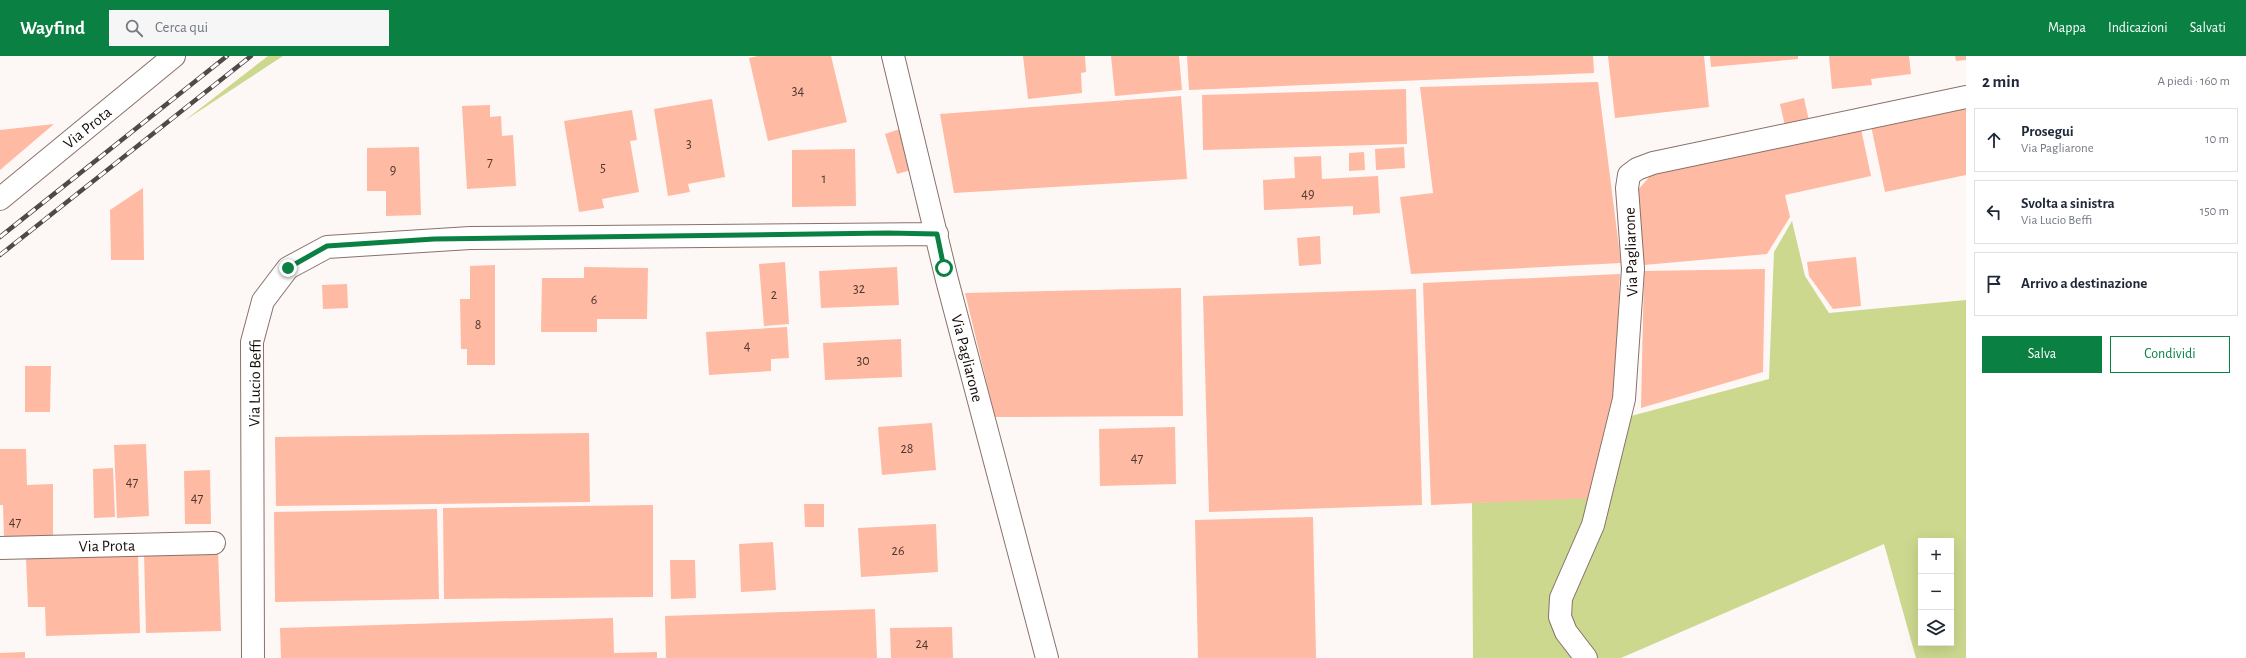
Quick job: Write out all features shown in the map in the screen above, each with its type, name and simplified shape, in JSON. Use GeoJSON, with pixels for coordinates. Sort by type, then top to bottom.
{"type":"FeatureCollection","features":[{"type":"Feature","properties":{"kind":"street","name":"Via Prota"},"geometry":{"type":"LineString","coordinates":[[0,199],[174,56]]}},
{"type":"Feature","properties":{"kind":"street","name":"Via Pagliarone"},"geometry":{"type":"LineString","coordinates":[[893,56],[937,234],[1047,658]]}},
{"type":"Feature","properties":{"kind":"street","name":"Via Pagliarone"},"geometry":{"type":"LineString","coordinates":[[1586,658],[1566,632],[1560,617],[1561,598],[1592,525],[1624,399],[1633,269],[1627,188],[1629,175],[1637,169],[1652,163],[1966,96]]}},
{"type":"Feature","properties":{"kind":"street","name":"Via Lucio Beffi"},"geometry":{"type":"LineString","coordinates":[[253,658],[252,342],[263,301],[288,268],[327,246],[434,239],[937,234]]}},
{"type":"Feature","properties":{"kind":"street","name":"Via Prota"},"geometry":{"type":"LineString","coordinates":[[0,548],[214,543]]}},
{"type":"Feature","properties":{"kind":"green space"},"geometry":{"type":"Polygon","coordinates":[[[268,56],[283,56],[184,121],[268,56]]]}},
{"type":"Feature","properties":{"kind":"green space"},"geometry":{"type":"Polygon","coordinates":[[[1792,221],[1805,276],[1829,313],[1966,300],[1966,658],[1916,658],[1884,544],[1621,658],[1597,658],[1571,621],[1569,597],[1631,416],[1769,379],[1774,252],[1792,221]]]}},
{"type":"Feature","properties":{"kind":"green space"},"geometry":{"type":"Polygon","coordinates":[[[1594,496],[1555,596],[1580,658],[1473,658],[1472,503],[1594,496]]]}},
{"type":"Feature","properties":{"kind":"building"},"geometry":{"type":"Polygon","coordinates":[[[758,56],[831,56],[847,122],[768,141],[749,58],[758,56]]]}},
{"type":"Feature","properties":{"kind":"building"},"geometry":{"type":"Polygon","coordinates":[[[1023,56],[1085,56],[1086,72],[1081,73],[1082,93],[1028,99],[1023,56]]]}},
{"type":"Feature","properties":{"kind":"building"},"geometry":{"type":"Polygon","coordinates":[[[1111,56],[1179,56],[1182,90],[1115,96],[1111,56]]]}},
{"type":"Feature","properties":{"kind":"building"},"geometry":{"type":"Polygon","coordinates":[[[1187,56],[1593,56],[1594,73],[1189,90],[1187,56]]]}},
{"type":"Feature","properties":{"kind":"building"},"geometry":{"type":"Polygon","coordinates":[[[1608,56],[1704,56],[1709,107],[1615,118],[1608,56]]]}},
{"type":"Feature","properties":{"kind":"building"},"geometry":{"type":"Polygon","coordinates":[[[1710,56],[1798,56],[1798,59],[1711,67],[1710,56]]]}},
{"type":"Feature","properties":{"kind":"building"},"geometry":{"type":"Polygon","coordinates":[[[1829,56],[1909,56],[1911,74],[1871,79],[1872,85],[1832,89],[1829,56]]]}},
{"type":"Feature","properties":{"kind":"building"},"geometry":{"type":"Polygon","coordinates":[[[1955,56],[1966,56],[1966,60],[1956,61],[1955,56]]]}},
{"type":"Feature","properties":{"kind":"building"},"geometry":{"type":"Polygon","coordinates":[[[1598,82],[1621,263],[1411,274],[1400,197],[1433,193],[1420,87],[1598,82]]]}},
{"type":"Feature","properties":{"kind":"building"},"geometry":{"type":"Polygon","coordinates":[[[1406,89],[1407,144],[1203,150],[1202,95],[1406,89]]]}},
{"type":"Feature","properties":{"kind":"building"},"geometry":{"type":"Polygon","coordinates":[[[1181,96],[1187,179],[954,193],[940,114],[1181,96]]]}},
{"type":"Feature","properties":{"kind":"building"},"geometry":{"type":"Polygon","coordinates":[[[1804,98],[1809,121],[1785,126],[1780,104],[1804,98]]]}},
{"type":"Feature","properties":{"kind":"building"},"geometry":{"type":"Polygon","coordinates":[[[712,99],[725,177],[688,184],[690,192],[668,196],[654,109],[712,99]]]}},
{"type":"Feature","properties":{"kind":"building"},"geometry":{"type":"Polygon","coordinates":[[[490,105],[490,117],[501,116],[502,136],[513,135],[516,186],[467,189],[462,106],[490,105]]]}},
{"type":"Feature","properties":{"kind":"building"},"geometry":{"type":"Polygon","coordinates":[[[1966,106],[1966,175],[1885,192],[1871,126],[1966,106]]]}},
{"type":"Feature","properties":{"kind":"building"},"geometry":{"type":"Polygon","coordinates":[[[632,110],[637,140],[630,141],[639,192],[602,199],[604,208],[579,212],[564,121],[632,110]]]}},
{"type":"Feature","properties":{"kind":"building"},"geometry":{"type":"Polygon","coordinates":[[[54,124],[0,170],[0,130],[54,124]]]}},
{"type":"Feature","properties":{"kind":"building"},"geometry":{"type":"Polygon","coordinates":[[[900,129],[911,170],[897,174],[885,134],[900,129]]]}},
{"type":"Feature","properties":{"kind":"building"},"geometry":{"type":"Polygon","coordinates":[[[1861,129],[1871,176],[1785,195],[1790,217],[1767,254],[1644,265],[1636,192],[1652,174],[1861,129]]]}},
{"type":"Feature","properties":{"kind":"building"},"geometry":{"type":"Polygon","coordinates":[[[419,147],[421,215],[386,216],[386,191],[367,191],[367,148],[419,147]]]}},
{"type":"Feature","properties":{"kind":"building"},"geometry":{"type":"Polygon","coordinates":[[[1404,147],[1405,168],[1376,170],[1375,149],[1404,147]]]}},
{"type":"Feature","properties":{"kind":"building"},"geometry":{"type":"Polygon","coordinates":[[[855,149],[856,206],[792,207],[792,150],[855,149]]]}},
{"type":"Feature","properties":{"kind":"building"},"geometry":{"type":"Polygon","coordinates":[[[1364,152],[1365,170],[1349,171],[1349,153],[1364,152]]]}},
{"type":"Feature","properties":{"kind":"building"},"geometry":{"type":"Polygon","coordinates":[[[1321,156],[1322,179],[1378,176],[1380,213],[1353,215],[1353,206],[1264,210],[1263,180],[1295,178],[1294,157],[1321,156]]]}},
{"type":"Feature","properties":{"kind":"building"},"geometry":{"type":"Polygon","coordinates":[[[143,188],[144,260],[111,260],[110,210],[143,188]]]}},
{"type":"Feature","properties":{"kind":"building"},"geometry":{"type":"Polygon","coordinates":[[[1320,236],[1321,264],[1299,266],[1297,238],[1320,236]]]}},
{"type":"Feature","properties":{"kind":"building"},"geometry":{"type":"Polygon","coordinates":[[[1856,257],[1861,306],[1833,309],[1809,276],[1807,262],[1856,257]]]}},
{"type":"Feature","properties":{"kind":"building"},"geometry":{"type":"Polygon","coordinates":[[[785,262],[789,324],[764,326],[759,264],[785,262]]]}},
{"type":"Feature","properties":{"kind":"building"},"geometry":{"type":"Polygon","coordinates":[[[495,265],[495,365],[467,365],[467,349],[461,349],[460,299],[470,299],[470,266],[495,265]]]}},
{"type":"Feature","properties":{"kind":"building"},"geometry":{"type":"Polygon","coordinates":[[[584,267],[648,268],[647,319],[597,319],[597,332],[541,332],[542,278],[584,278],[584,267]]]}},
{"type":"Feature","properties":{"kind":"building"},"geometry":{"type":"Polygon","coordinates":[[[897,267],[899,305],[821,308],[819,271],[897,267]]]}},
{"type":"Feature","properties":{"kind":"building"},"geometry":{"type":"Polygon","coordinates":[[[1765,269],[1763,372],[1641,408],[1644,271],[1765,269]]]}},
{"type":"Feature","properties":{"kind":"building"},"geometry":{"type":"Polygon","coordinates":[[[1620,274],[1615,387],[1591,498],[1431,505],[1423,283],[1620,274]]]}},
{"type":"Feature","properties":{"kind":"building"},"geometry":{"type":"Polygon","coordinates":[[[347,284],[348,308],[323,309],[322,285],[347,284]]]}},
{"type":"Feature","properties":{"kind":"building"},"geometry":{"type":"Polygon","coordinates":[[[1181,288],[1183,416],[995,417],[965,293],[1181,288]]]}},
{"type":"Feature","properties":{"kind":"building"},"geometry":{"type":"Polygon","coordinates":[[[1416,289],[1422,505],[1209,512],[1203,296],[1416,289]]]}},
{"type":"Feature","properties":{"kind":"building"},"geometry":{"type":"Polygon","coordinates":[[[787,327],[789,358],[771,359],[771,371],[709,375],[706,332],[787,327]]]}},
{"type":"Feature","properties":{"kind":"building"},"geometry":{"type":"Polygon","coordinates":[[[901,339],[902,377],[825,380],[823,343],[901,339]]]}},
{"type":"Feature","properties":{"kind":"building"},"geometry":{"type":"Polygon","coordinates":[[[25,366],[51,366],[50,412],[25,412],[25,366]]]}},
{"type":"Feature","properties":{"kind":"building"},"geometry":{"type":"Polygon","coordinates":[[[932,423],[936,470],[882,475],[878,427],[932,423]]]}},
{"type":"Feature","properties":{"kind":"building"},"geometry":{"type":"Polygon","coordinates":[[[1175,427],[1176,484],[1100,486],[1099,429],[1175,427]]]}},
{"type":"Feature","properties":{"kind":"building"},"geometry":{"type":"Polygon","coordinates":[[[589,433],[590,502],[276,506],[275,437],[589,433]]]}},
{"type":"Feature","properties":{"kind":"building"},"geometry":{"type":"Polygon","coordinates":[[[146,444],[149,516],[117,518],[114,445],[146,444]]]}},
{"type":"Feature","properties":{"kind":"building"},"geometry":{"type":"Polygon","coordinates":[[[0,449],[26,449],[27,485],[53,484],[53,537],[4,538],[3,505],[0,505],[0,449]]]}},
{"type":"Feature","properties":{"kind":"building"},"geometry":{"type":"Polygon","coordinates":[[[113,468],[115,517],[94,518],[93,469],[113,468]]]}},
{"type":"Feature","properties":{"kind":"building"},"geometry":{"type":"Polygon","coordinates":[[[210,470],[211,524],[185,524],[184,471],[210,470]]]}},
{"type":"Feature","properties":{"kind":"building"},"geometry":{"type":"Polygon","coordinates":[[[804,504],[824,504],[824,527],[805,527],[804,504]]]}},
{"type":"Feature","properties":{"kind":"building"},"geometry":{"type":"Polygon","coordinates":[[[653,505],[653,597],[444,599],[443,508],[653,505]]]}},
{"type":"Feature","properties":{"kind":"building"},"geometry":{"type":"Polygon","coordinates":[[[437,509],[439,599],[275,602],[274,512],[437,509]]]}},
{"type":"Feature","properties":{"kind":"building"},"geometry":{"type":"Polygon","coordinates":[[[1313,517],[1316,658],[1198,658],[1195,520],[1313,517]]]}},
{"type":"Feature","properties":{"kind":"building"},"geometry":{"type":"Polygon","coordinates":[[[936,524],[938,572],[861,577],[858,528],[936,524]]]}},
{"type":"Feature","properties":{"kind":"building"},"geometry":{"type":"Polygon","coordinates":[[[773,542],[776,590],[741,592],[739,544],[773,542]]]}},
{"type":"Feature","properties":{"kind":"building"},"geometry":{"type":"Polygon","coordinates":[[[218,551],[221,631],[146,633],[144,553],[218,551]]]}},
{"type":"Feature","properties":{"kind":"building"},"geometry":{"type":"Polygon","coordinates":[[[138,556],[140,633],[46,636],[45,607],[28,607],[26,559],[138,556]]]}},
{"type":"Feature","properties":{"kind":"building"},"geometry":{"type":"Polygon","coordinates":[[[670,560],[695,560],[696,598],[671,599],[670,560]]]}},
{"type":"Feature","properties":{"kind":"building"},"geometry":{"type":"Polygon","coordinates":[[[875,609],[877,658],[666,658],[665,616],[875,609]]]}},
{"type":"Feature","properties":{"kind":"building"},"geometry":{"type":"Polygon","coordinates":[[[613,618],[614,653],[657,652],[657,658],[281,658],[280,628],[613,618]]]}},
{"type":"Feature","properties":{"kind":"building"},"geometry":{"type":"Polygon","coordinates":[[[952,627],[953,658],[891,658],[890,628],[952,627]]]}},
{"type":"Feature","properties":{"kind":"building"},"geometry":{"type":"Polygon","coordinates":[[[25,652],[25,658],[0,658],[0,653],[25,652]]]}},
{"type":"Feature","properties":{"kind":"railway"},"geometry":{"type":"LineString","coordinates":[[0,237],[227,56]]}},
{"type":"Feature","properties":{"kind":"railway"},"geometry":{"type":"LineString","coordinates":[[0,255],[251,56]]}},
{"type":"Feature","properties":{"kind":"route"},"geometry":{"type":"LineString","coordinates":[[288,268],[327,246],[434,239],[888,233],[937,234],[944,268]]}}]}
